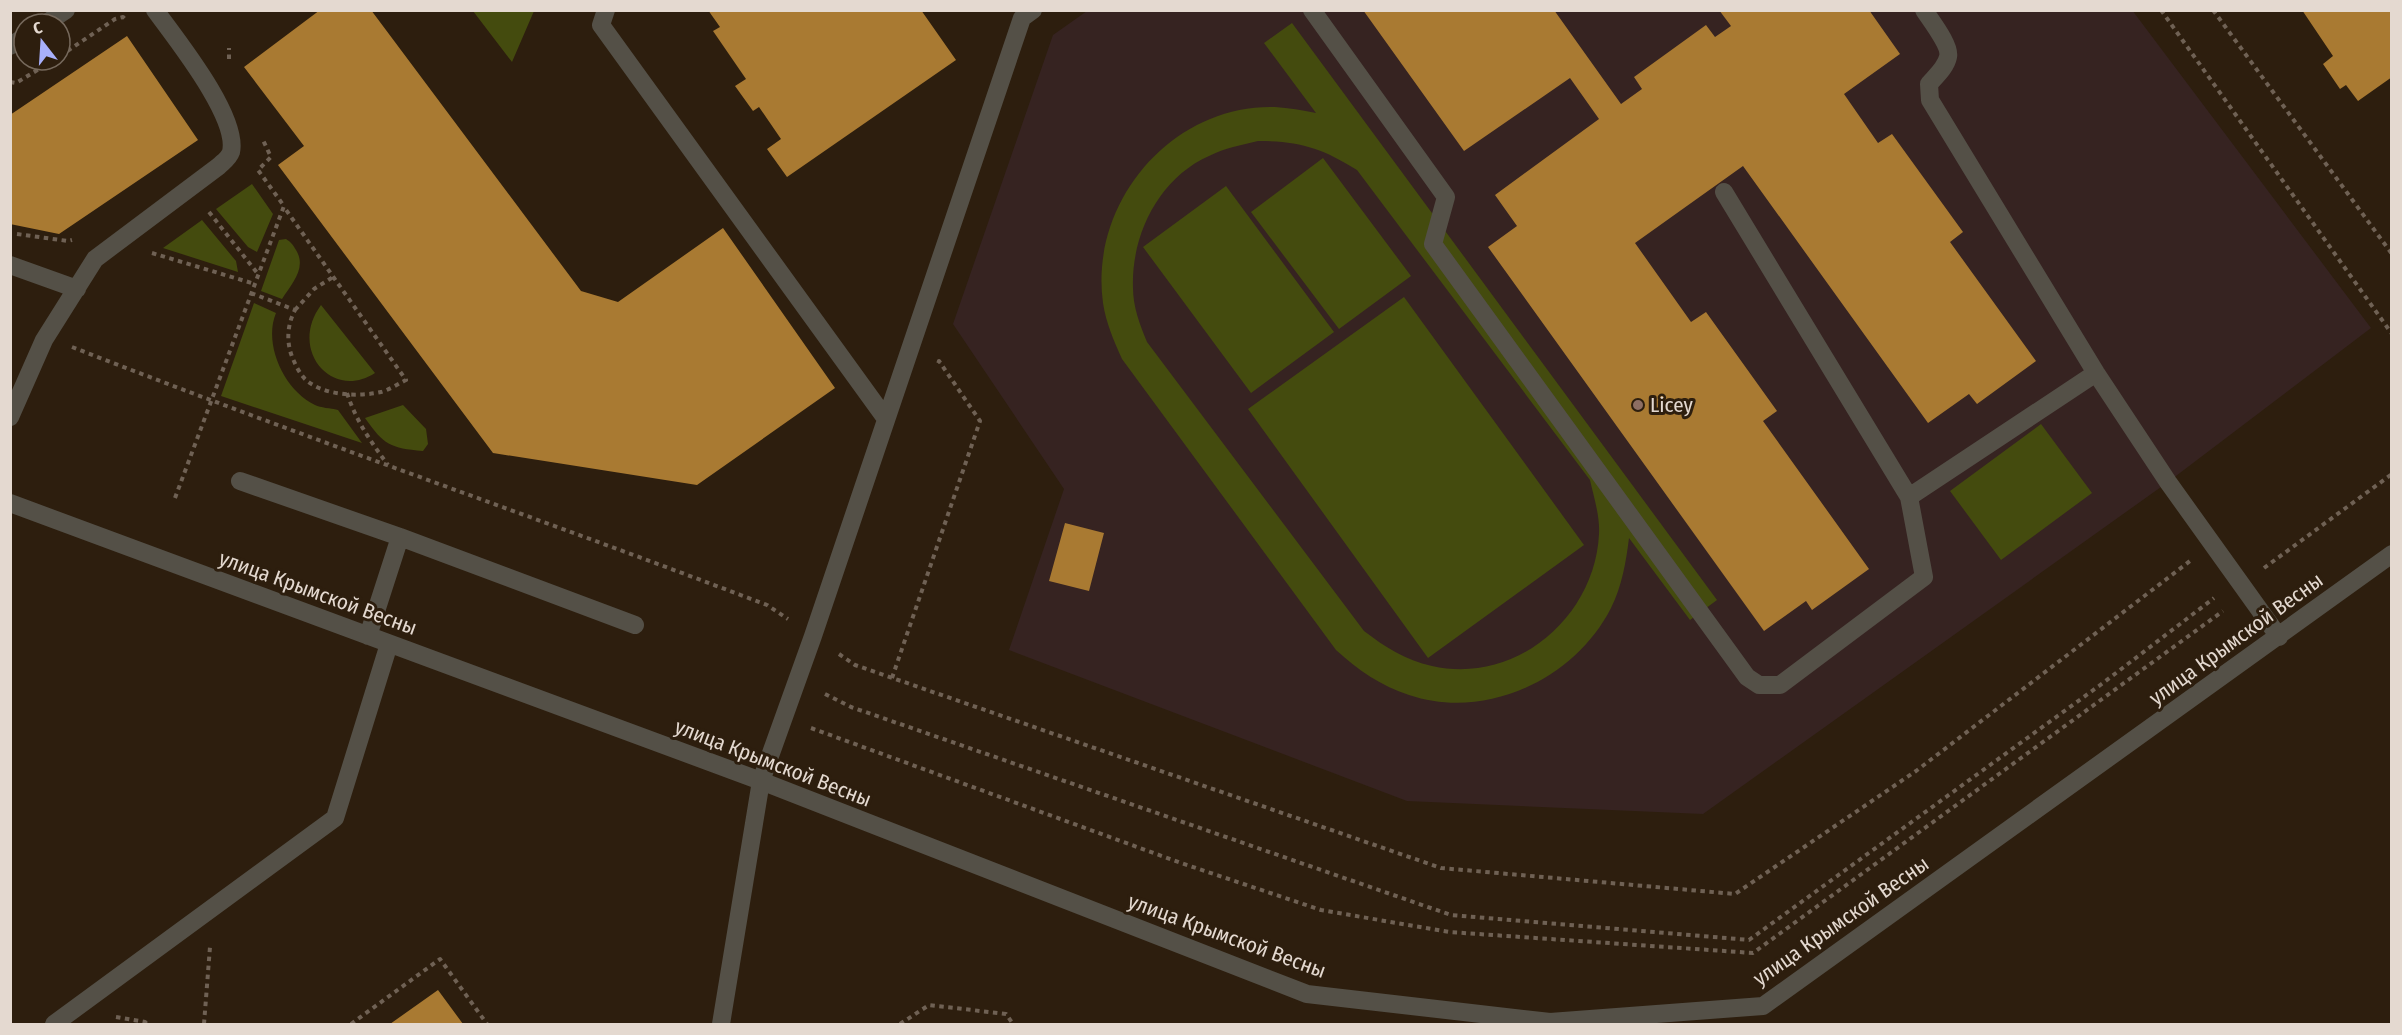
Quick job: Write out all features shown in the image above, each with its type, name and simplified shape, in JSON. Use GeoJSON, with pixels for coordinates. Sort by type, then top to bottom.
{"type":"FeatureCollection","features":[{"type":"Feature","properties":{"kind":"street"},"geometry":{"type":"LineString","coordinates":[[12,412],[44,340],[95,259],[219,166],[230,155],[228,125],[196,66],[155,10]]}},
{"type":"Feature","properties":{"kind":"street"},"geometry":{"type":"LineString","coordinates":[[606,10],[601,25],[886,419]]}},
{"type":"Feature","properties":{"kind":"street"},"geometry":{"type":"LineString","coordinates":[[1312,10],[1446,197],[1433,244],[1747,677],[1759,685],[1780,684],[1924,577],[1909,498],[1724,192]]}},
{"type":"Feature","properties":{"kind":"street"},"geometry":{"type":"LineString","coordinates":[[1924,10],[1947,46],[1949,54],[1946,63],[1929,84],[1930,100],[2096,373],[2168,482],[2234,590],[2279,637]]}},
{"type":"Feature","properties":{"kind":"street"},"geometry":{"type":"LineString","coordinates":[[721,1024],[760,781],[813,636],[886,419],[1028,14]]}},
{"type":"Feature","properties":{"kind":"street"},"geometry":{"type":"LineString","coordinates":[[10,265],[76,289]]}},
{"type":"Feature","properties":{"kind":"street"},"geometry":{"type":"LineString","coordinates":[[1909,498],[2096,373]]}},
{"type":"Feature","properties":{"kind":"street"},"geometry":{"type":"LineString","coordinates":[[240,481],[400,537],[634,624]]}},
{"type":"Feature","properties":{"kind":"street","name":"улица Крымской Весны"},"geometry":{"type":"LineString","coordinates":[[10,503],[760,781],[1307,994],[1550,1023],[1763,1006],[2279,637],[2391,554]]}},
{"type":"Feature","properties":{"kind":"street"},"geometry":{"type":"LineString","coordinates":[[368,636],[400,537]]}},
{"type":"Feature","properties":{"kind":"street"},"geometry":{"type":"LineString","coordinates":[[54,1024],[335,818],[389,644]]}},
{"type":"Feature","properties":{"kind":"path"},"geometry":{"type":"LineString","coordinates":[[2162,10],[2391,334]]}},
{"type":"Feature","properties":{"kind":"path"},"geometry":{"type":"LineString","coordinates":[[2213,10],[2391,254]]}},
{"type":"Feature","properties":{"kind":"path"},"geometry":{"type":"LineString","coordinates":[[72,48],[115,19],[123,17],[130,25]]}},
{"type":"Feature","properties":{"kind":"path"},"geometry":{"type":"LineString","coordinates":[[229,48],[229,65]]}},
{"type":"Feature","properties":{"kind":"path"},"geometry":{"type":"LineString","coordinates":[[10,82],[16,83],[34,72]]}},
{"type":"Feature","properties":{"kind":"path"},"geometry":{"type":"LineString","coordinates":[[250,176],[271,158],[261,137]]}},
{"type":"Feature","properties":{"kind":"path"},"geometry":{"type":"LineString","coordinates":[[258,170],[406,380],[382,392],[358,395],[330,391],[305,379],[289,344],[290,320],[295,310],[314,289],[333,277]]}},
{"type":"Feature","properties":{"kind":"path"},"geometry":{"type":"LineString","coordinates":[[175,498],[284,206]]}},
{"type":"Feature","properties":{"kind":"path"},"geometry":{"type":"LineString","coordinates":[[206,208],[258,275]]}},
{"type":"Feature","properties":{"kind":"path"},"geometry":{"type":"LineString","coordinates":[[10,232],[68,241],[80,236]]}},
{"type":"Feature","properties":{"kind":"path"},"geometry":{"type":"LineString","coordinates":[[158,244],[149,251],[255,284]]}},
{"type":"Feature","properties":{"kind":"path"},"geometry":{"type":"LineString","coordinates":[[251,293],[295,310]]}},
{"type":"Feature","properties":{"kind":"path"},"geometry":{"type":"LineString","coordinates":[[44,340],[65,345],[766,605],[855,665],[1441,868],[1735,894],[1916,771],[2197,556]]}},
{"type":"Feature","properties":{"kind":"path"},"geometry":{"type":"LineString","coordinates":[[892,678],[980,421],[939,361],[936,370]]}},
{"type":"Feature","properties":{"kind":"path"},"geometry":{"type":"LineString","coordinates":[[347,393],[353,413],[362,430],[388,465]]}},
{"type":"Feature","properties":{"kind":"path"},"geometry":{"type":"LineString","coordinates":[[824,694],[851,707],[1451,915],[1749,940],[2224,591],[2234,590],[2391,474]]}},
{"type":"Feature","properties":{"kind":"path"},"geometry":{"type":"LineString","coordinates":[[814,720],[811,728],[1182,863],[1321,910],[1449,932],[1754,953],[2234,603],[2234,590]]}},
{"type":"Feature","properties":{"kind":"path"},"geometry":{"type":"LineString","coordinates":[[836,664],[843,643]]}},
{"type":"Feature","properties":{"kind":"path"},"geometry":{"type":"LineString","coordinates":[[821,703],[828,684]]}},
{"type":"Feature","properties":{"kind":"path"},"geometry":{"type":"LineString","coordinates":[[204,1024],[214,907]]}},
{"type":"Feature","properties":{"kind":"path"},"geometry":{"type":"LineString","coordinates":[[351,1024],[440,959],[487,1024]]}},
{"type":"Feature","properties":{"kind":"path"},"geometry":{"type":"LineString","coordinates":[[900,1024],[929,1005],[1006,1014],[1013,1024]]}},
{"type":"Feature","properties":{"kind":"path"},"geometry":{"type":"LineString","coordinates":[[109,1016],[147,1024]]}},
{"type":"Feature","properties":{"kind":"shaded area","name":"Licey"},"geometry":{"type":"Polygon","coordinates":[[[2132,10],[2371,328],[2168,482],[1703,814],[1407,801],[1009,650],[1064,489],[953,324],[1053,35],[1087,11],[2132,10]]]}},
{"type":"Feature","properties":{"kind":"green space"},"geometry":{"type":"Polygon","coordinates":[[[473,11],[534,11],[512,62],[473,11]]]}},
{"type":"Feature","properties":{"kind":"green space"},"geometry":{"type":"Polygon","coordinates":[[[1292,23],[1717,600],[1690,620],[1629,538],[1618,591],[1611,608],[1595,633],[1575,655],[1552,674],[1525,688],[1497,698],[1468,702],[1438,702],[1409,695],[1379,682],[1361,671],[1336,650],[1122,359],[1108,325],[1103,303],[1102,265],[1109,229],[1124,196],[1145,166],[1172,141],[1203,122],[1237,110],[1275,107],[1316,113],[1264,43],[1292,23]],[[1258,141],[1227,149],[1191,166],[1162,193],[1152,210],[1137,248],[1133,288],[1139,322],[1147,342],[1364,631],[1396,652],[1432,666],[1463,669],[1493,665],[1521,654],[1546,638],[1567,617],[1583,592],[1594,564],[1599,534],[1598,514],[1590,480],[1357,170],[1333,156],[1310,147],[1286,142],[1258,141]]]}},
{"type":"Feature","properties":{"kind":"green space"},"geometry":{"type":"Polygon","coordinates":[[[1323,158],[1411,276],[1339,329],[1251,212],[1323,158]]]}},
{"type":"Feature","properties":{"kind":"green space"},"geometry":{"type":"Polygon","coordinates":[[[252,184],[273,214],[257,252],[248,247],[216,209],[252,184]]]}},
{"type":"Feature","properties":{"kind":"green space"},"geometry":{"type":"Polygon","coordinates":[[[1226,186],[1334,332],[1251,393],[1143,247],[1226,186]]]}},
{"type":"Feature","properties":{"kind":"green space"},"geometry":{"type":"Polygon","coordinates":[[[202,220],[236,261],[238,272],[163,248],[202,220]]]}},
{"type":"Feature","properties":{"kind":"green space"},"geometry":{"type":"Polygon","coordinates":[[[286,239],[296,250],[300,263],[294,281],[282,299],[261,291],[279,240],[286,239]]]}},
{"type":"Feature","properties":{"kind":"green space"},"geometry":{"type":"Polygon","coordinates":[[[1404,297],[1584,545],[1428,658],[1248,409],[1404,297]]]}},
{"type":"Feature","properties":{"kind":"green space"},"geometry":{"type":"Polygon","coordinates":[[[254,303],[276,313],[272,338],[274,352],[294,389],[315,405],[338,410],[362,443],[221,396],[254,303]]]}},
{"type":"Feature","properties":{"kind":"green space"},"geometry":{"type":"Polygon","coordinates":[[[321,305],[375,373],[359,380],[344,381],[330,376],[320,366],[312,354],[309,339],[312,322],[321,305]]]}},
{"type":"Feature","properties":{"kind":"green space"},"geometry":{"type":"Polygon","coordinates":[[[403,405],[426,429],[428,444],[423,451],[389,444],[377,434],[365,418],[403,405]]]}},
{"type":"Feature","properties":{"kind":"green space"},"geometry":{"type":"Polygon","coordinates":[[[2041,424],[2092,493],[2001,560],[1950,491],[2041,424]]]}},
{"type":"Feature","properties":{"kind":"building"},"geometry":{"type":"Polygon","coordinates":[[[320,10],[371,10],[581,291],[618,302],[723,228],[835,388],[697,485],[493,453],[278,165],[304,146],[244,67],[320,10]]]}},
{"type":"Feature","properties":{"kind":"building"},"geometry":{"type":"Polygon","coordinates":[[[708,10],[921,10],[956,60],[787,177],[767,149],[781,139],[759,107],[753,111],[735,86],[746,79],[713,31],[720,27],[708,10]]]}},
{"type":"Feature","properties":{"kind":"building"},"geometry":{"type":"Polygon","coordinates":[[[1363,10],[1554,10],[1621,104],[1642,89],[1634,77],[1706,25],[1715,37],[1731,26],[1719,10],[1869,10],[1900,54],[1844,94],[1878,143],[1892,134],[1963,232],[1950,242],[2036,361],[1977,404],[1969,394],[1928,423],[1743,166],[1635,243],[1691,322],[1706,312],[1777,411],[1763,421],[1869,569],[1812,610],[1806,601],[1764,631],[1488,247],[1517,226],[1495,195],[1599,119],[1570,78],[1464,151],[1363,10]]]}},
{"type":"Feature","properties":{"kind":"building"},"geometry":{"type":"Polygon","coordinates":[[[2302,10],[2392,10],[2392,77],[2358,101],[2346,85],[2340,89],[2323,64],[2333,56],[2302,10]]]}},
{"type":"Feature","properties":{"kind":"building"},"geometry":{"type":"Polygon","coordinates":[[[127,36],[198,140],[59,234],[10,224],[10,115],[127,36]]]}},
{"type":"Feature","properties":{"kind":"building"},"geometry":{"type":"Polygon","coordinates":[[[1065,523],[1104,533],[1089,591],[1049,581],[1065,523]]]}},
{"type":"Feature","properties":{"kind":"building"},"geometry":{"type":"Polygon","coordinates":[[[438,990],[463,1024],[390,1024],[438,990]]]}},
{"type":"Feature","properties":{"kind":"place","name":"Licey"},"geometry":{"type":"Point","coordinates":[1638,405]}}]}
